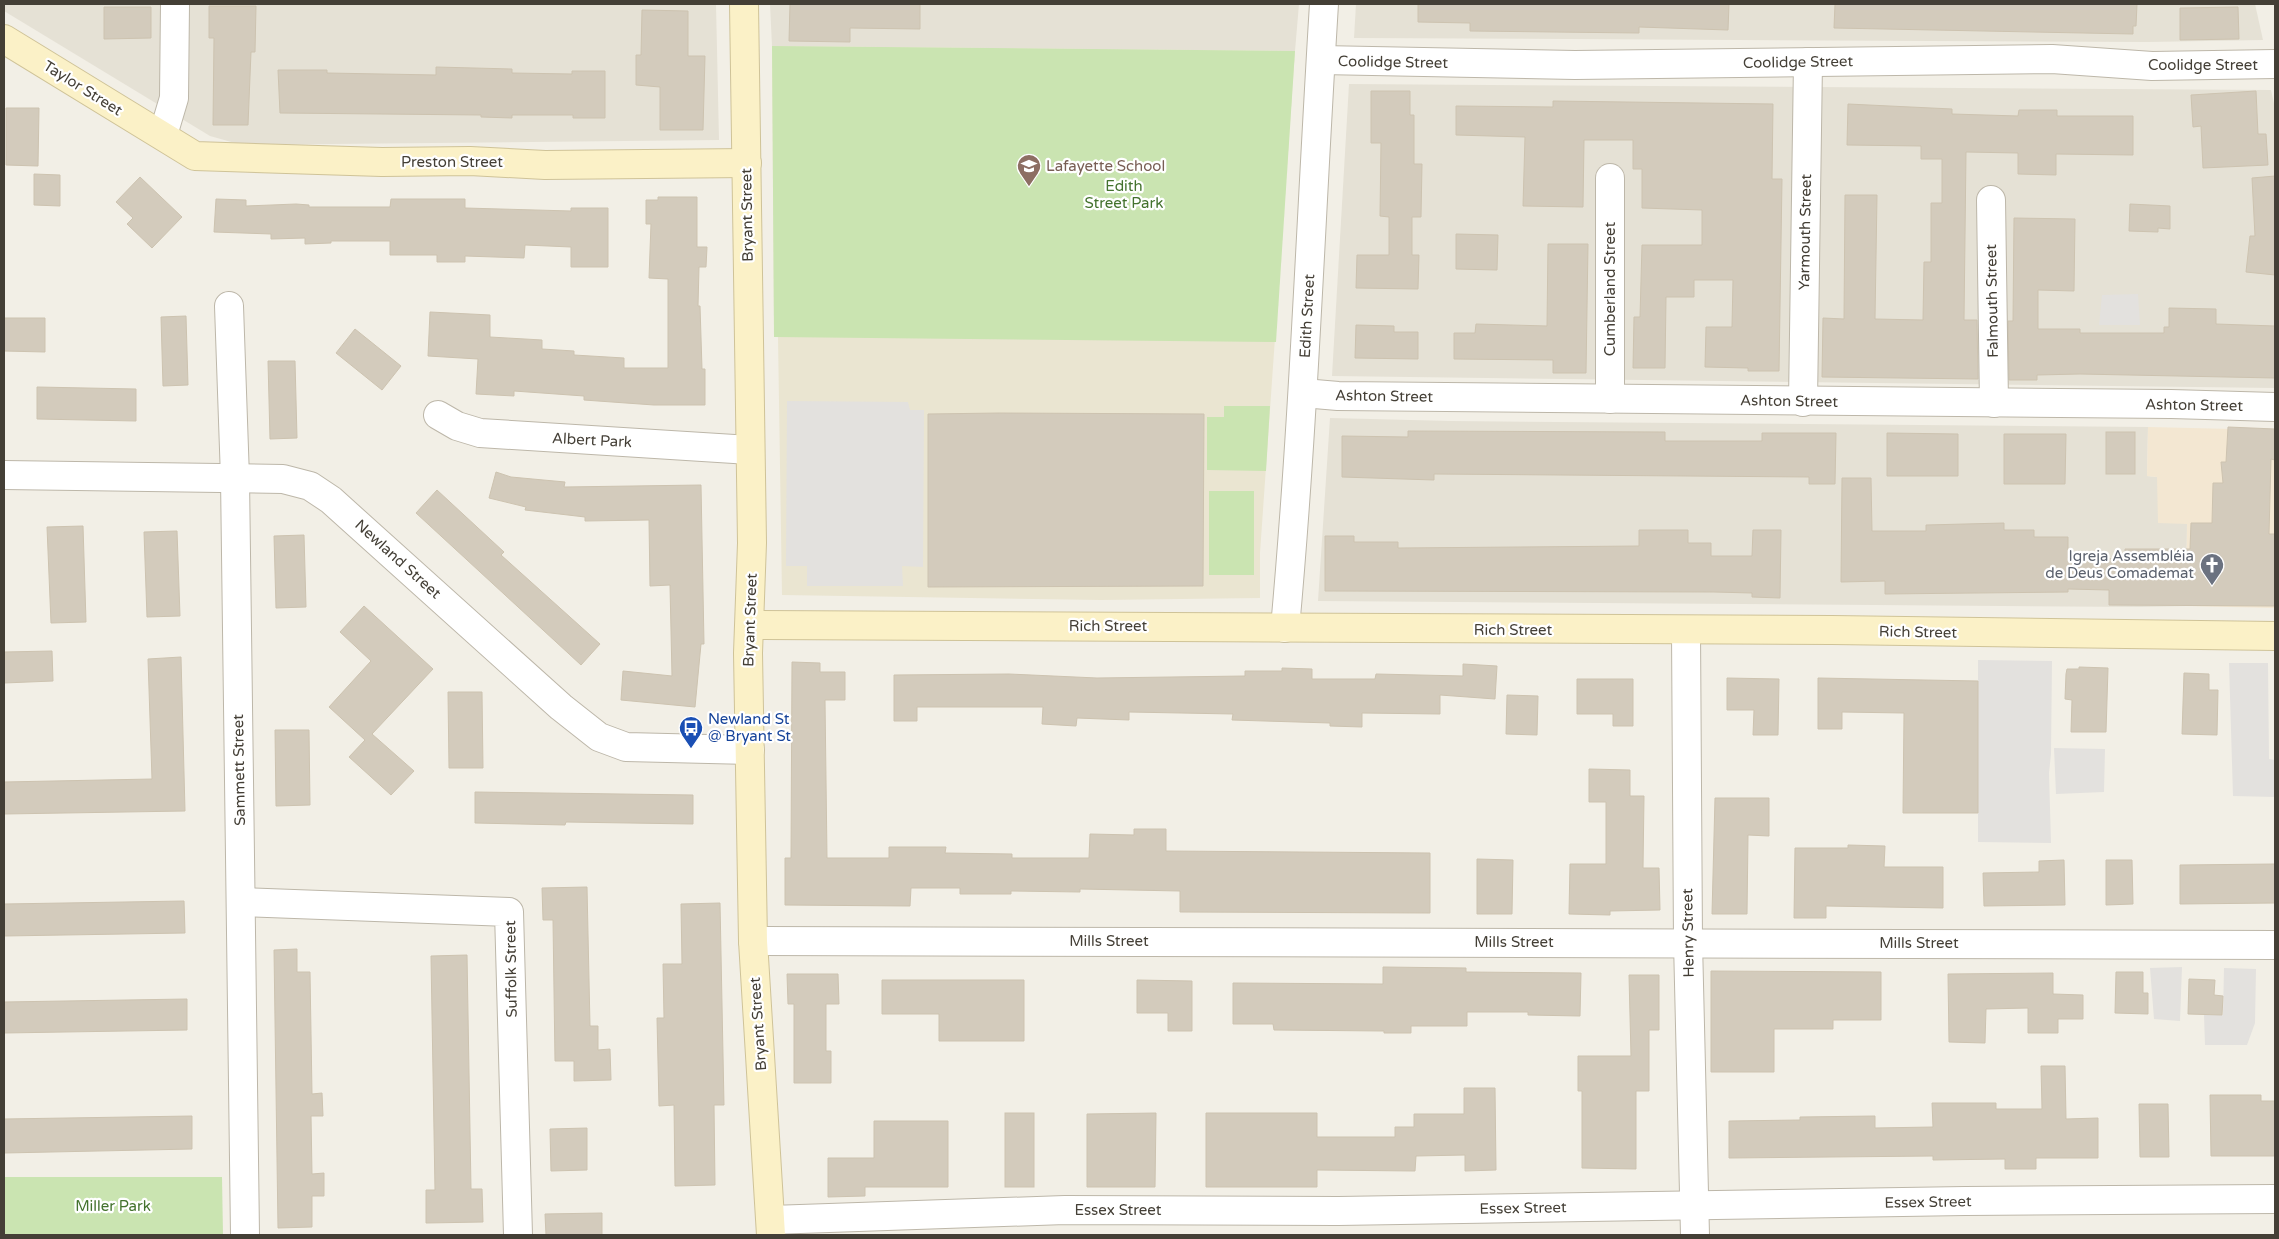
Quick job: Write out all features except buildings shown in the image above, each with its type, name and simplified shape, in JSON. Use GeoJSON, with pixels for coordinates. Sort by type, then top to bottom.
{"type":"FeatureCollection","features":[{"type":"Feature","properties":{"kind":"street"},"geometry":{"type":"LineString","coordinates":[[163,135],[174,98],[175,4]]}},
{"type":"Feature","properties":{"kind":"street","name":"Bryant Street"},"geometry":{"type":"LineString","coordinates":[[744,4],[750,450],[751,624],[748,653],[753,941],[771,1228]]}},
{"type":"Feature","properties":{"kind":"street","name":"Edith Street"},"geometry":{"type":"LineString","coordinates":[[1285,628],[1303,393],[1324,4]]}},
{"type":"Feature","properties":{"kind":"street","name":"Taylor Street"},"geometry":{"type":"LineString","coordinates":[[4,39],[163,135]]}},
{"type":"Feature","properties":{"kind":"street","name":"Coolidge Street"},"geometry":{"type":"LineString","coordinates":[[1321,60],[1575,64],[2052,60],[2157,66],[2275,64]]}},
{"type":"Feature","properties":{"kind":"street","name":"Yarmouth Street"},"geometry":{"type":"LineString","coordinates":[[1803,402],[1808,62]]}},
{"type":"Feature","properties":{"kind":"street","name":"Preston Street"},"geometry":{"type":"LineString","coordinates":[[163,135],[195,156],[207,158],[382,162],[470,160],[546,165],[747,163]]}},
{"type":"Feature","properties":{"kind":"street","name":"Cumberland Street"},"geometry":{"type":"LineString","coordinates":[[1610,178],[1610,399]]}},
{"type":"Feature","properties":{"kind":"street","name":"Falmouth Street"},"geometry":{"type":"LineString","coordinates":[[1991,200],[1994,403]]}},
{"type":"Feature","properties":{"kind":"street","name":"Sammett Street"},"geometry":{"type":"LineString","coordinates":[[229,306],[235,478],[241,902],[240,984],[245,1235]]}},
{"type":"Feature","properties":{"kind":"street","name":"Ashton Street"},"geometry":{"type":"LineString","coordinates":[[1303,393],[1338,396],[1803,402],[2171,404],[2275,407]]}},
{"type":"Feature","properties":{"kind":"street","name":"Albert Park"},"geometry":{"type":"LineString","coordinates":[[438,415],[457,426],[480,433],[750,450]]}},
{"type":"Feature","properties":{"kind":"street","name":"Newland Street"},"geometry":{"type":"LineString","coordinates":[[4,474],[235,478],[296,481],[310,486],[331,500],[561,707],[607,742],[635,747],[750,750]]}},
{"type":"Feature","properties":{"kind":"street","name":"Rich Street"},"geometry":{"type":"LineString","coordinates":[[751,624],[2275,636]]}},
{"type":"Feature","properties":{"kind":"street","name":"Henry Street"},"geometry":{"type":"LineString","coordinates":[[1686,631],[1688,942],[1695,1235]]}},
{"type":"Feature","properties":{"kind":"street","name":"Suffolk Street"},"geometry":{"type":"LineString","coordinates":[[241,902],[509,912],[518,1235]]}},
{"type":"Feature","properties":{"kind":"street","name":"Mills Street"},"geometry":{"type":"LineString","coordinates":[[753,941],[2275,945]]}},
{"type":"Feature","properties":{"kind":"street","name":"Essex Street"},"geometry":{"type":"LineString","coordinates":[[771,1228],[1065,1210],[1338,1211],[2275,1199]]}},
{"type":"Feature","properties":{"kind":"shaded area"},"geometry":{"type":"Polygon","coordinates":[[[4,4],[716,4],[719,140],[242,145],[210,136],[4,11],[4,4]]]}},
{"type":"Feature","properties":{"kind":"shaded area"},"geometry":{"type":"Polygon","coordinates":[[[770,4],[1299,4],[1295,51],[772,46],[770,4]]]}},
{"type":"Feature","properties":{"kind":"shaded area"},"geometry":{"type":"Polygon","coordinates":[[[1356,4],[2255,4],[2263,40],[2148,42],[1354,38],[1356,4]]]}},
{"type":"Feature","properties":{"kind":"shaded area","name":"Lafayette School"},"geometry":{"type":"Polygon","coordinates":[[[772,46],[1295,51],[1260,553],[1260,598],[1101,600],[782,595],[778,337],[774,337],[772,46]]]}},
{"type":"Feature","properties":{"kind":"shaded area"},"geometry":{"type":"Polygon","coordinates":[[[1349,84],[2271,90],[2275,108],[2275,388],[1332,376],[1349,84]]]}},
{"type":"Feature","properties":{"kind":"shaded area"},"geometry":{"type":"Polygon","coordinates":[[[2138,294],[2140,325],[2099,325],[2102,295],[2138,294]]]}},
{"type":"Feature","properties":{"kind":"shaded area"},"geometry":{"type":"Polygon","coordinates":[[[787,401],[908,402],[910,410],[924,410],[923,567],[902,566],[903,586],[807,586],[807,566],[786,566],[787,401]]]}},
{"type":"Feature","properties":{"kind":"shaded area"},"geometry":{"type":"Polygon","coordinates":[[[1330,418],[1451,421],[2148,427],[2147,476],[2157,477],[2187,523],[2186,606],[1318,601],[1330,418]]]}},
{"type":"Feature","properties":{"kind":"shaded area"},"geometry":{"type":"Polygon","coordinates":[[[2148,427],[2275,430],[2275,608],[2186,606],[2187,524],[2158,523],[2157,477],[2147,476],[2148,427]]]}},
{"type":"Feature","properties":{"kind":"shaded area"},"geometry":{"type":"Polygon","coordinates":[[[1978,660],[2052,661],[2049,773],[2051,843],[1978,842],[1978,660]]]}},
{"type":"Feature","properties":{"kind":"shaded area"},"geometry":{"type":"Polygon","coordinates":[[[2229,663],[2268,663],[2269,759],[2275,760],[2275,797],[2233,796],[2229,663]]]}},
{"type":"Feature","properties":{"kind":"shaded area"},"geometry":{"type":"Polygon","coordinates":[[[2054,748],[2105,749],[2104,792],[2056,794],[2054,748]]]}},
{"type":"Feature","properties":{"kind":"shaded area"},"geometry":{"type":"Polygon","coordinates":[[[2182,967],[2180,1021],[2154,1019],[2150,968],[2182,967]]]}},
{"type":"Feature","properties":{"kind":"shaded area"},"geometry":{"type":"Polygon","coordinates":[[[2224,968],[2256,969],[2255,1023],[2247,1045],[2205,1045],[2204,1015],[2223,1015],[2224,968]]]}},
{"type":"Feature","properties":{"kind":"green space","name":"Edith Street Park"},"geometry":{"type":"Polygon","coordinates":[[[772,46],[1295,51],[1276,342],[774,337],[772,46]]]}},
{"type":"Feature","properties":{"kind":"green space"},"geometry":{"type":"Polygon","coordinates":[[[1224,406],[1270,406],[1266,471],[1207,470],[1207,417],[1224,417],[1224,406]]]}},
{"type":"Feature","properties":{"kind":"green space"},"geometry":{"type":"Polygon","coordinates":[[[1209,491],[1254,491],[1254,575],[1209,575],[1209,491]]]}},
{"type":"Feature","properties":{"kind":"green space","name":"Miller Park"},"geometry":{"type":"Polygon","coordinates":[[[4,1177],[222,1177],[223,1235],[4,1235],[4,1177]]]}},
{"type":"Feature","properties":{"kind":"place","name":"Lafayette School"},"geometry":{"type":"Point","coordinates":[1029,187]}},
{"type":"Feature","properties":{"kind":"place","name":"Igreja Assembléia de Deus Comademat"},"geometry":{"type":"Point","coordinates":[2212,586]}},
{"type":"Feature","properties":{"kind":"place","name":"Newland St @ Bryant St"},"geometry":{"type":"Point","coordinates":[691,749]}}]}
